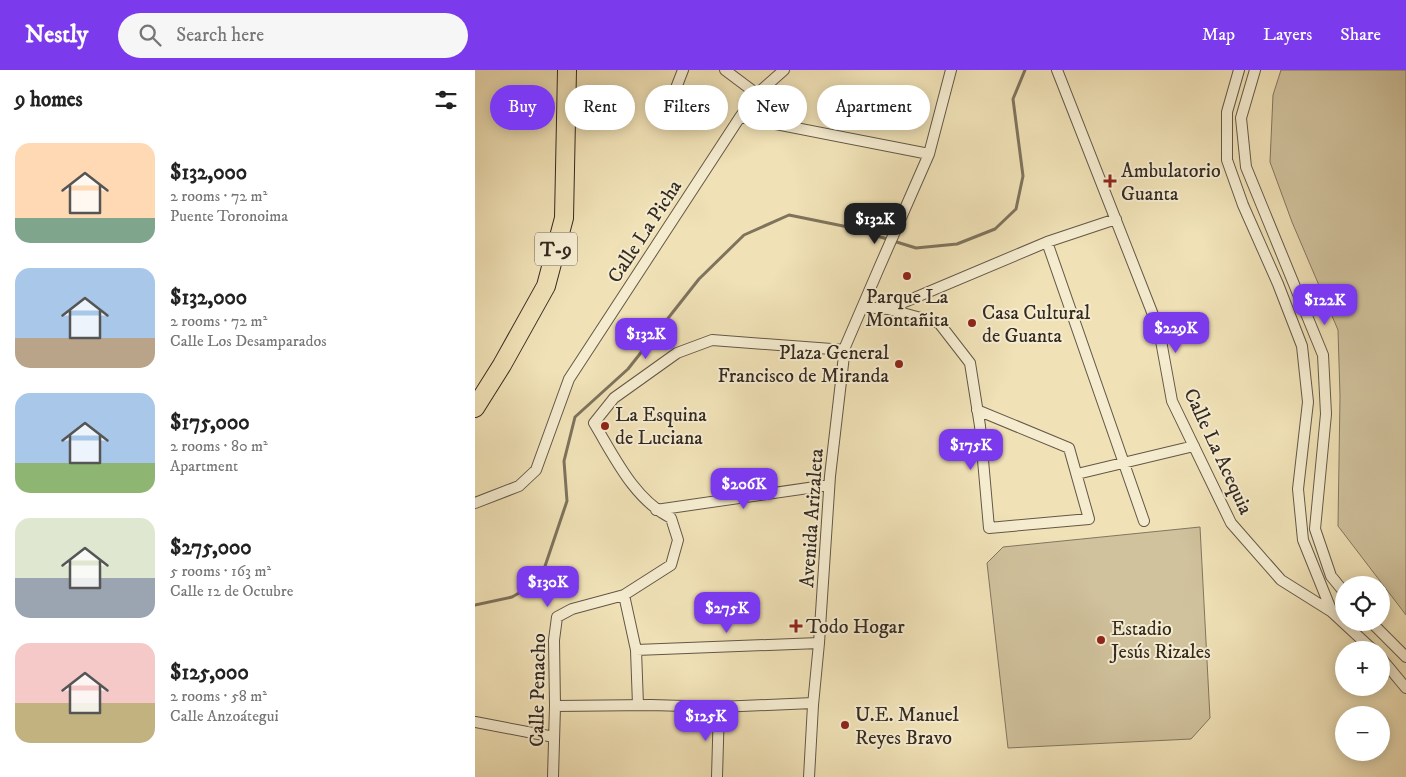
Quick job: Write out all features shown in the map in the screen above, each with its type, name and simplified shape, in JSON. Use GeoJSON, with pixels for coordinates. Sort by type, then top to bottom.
{"type":"FeatureCollection","features":[{"type":"Feature","properties":{"kind":"highway","name":"T-9"},"geometry":{"type":"LineString","coordinates":[[475,408],[502,365],[546,286],[564,218],[567,70]]}},
{"type":"Feature","properties":{"kind":"street"},"geometry":{"type":"LineString","coordinates":[[677,85],[683,70]]}},
{"type":"Feature","properties":{"kind":"street"},"geometry":{"type":"LineString","coordinates":[[725,70],[745,85]]}},
{"type":"Feature","properties":{"kind":"street","name":"Calle La Picha"},"geometry":{"type":"LineString","coordinates":[[767,85],[784,70]]}},
{"type":"Feature","properties":{"kind":"street"},"geometry":{"type":"LineString","coordinates":[[806,130],[929,154],[951,70]]}},
{"type":"Feature","properties":{"kind":"street","name":"Calle La Acequia"},"geometry":{"type":"LineString","coordinates":[[1057,70],[1159,330],[1172,401],[1231,523],[1281,580],[1333,612]]}},
{"type":"Feature","properties":{"kind":"street"},"geometry":{"type":"LineString","coordinates":[[1239,70],[1227,112],[1227,160],[1243,205],[1301,346],[1308,402],[1298,489],[1303,540],[1333,612],[1364,641]]}},
{"type":"Feature","properties":{"kind":"street"},"geometry":{"type":"LineString","coordinates":[[1255,70],[1241,118],[1246,167],[1323,355],[1326,414],[1315,530],[1331,576],[1335,581]]}},
{"type":"Feature","properties":{"kind":"street","name":"Calle La Picha"},"geometry":{"type":"LineString","coordinates":[[475,503],[519,486],[536,470],[569,379],[738,120]]}},
{"type":"Feature","properties":{"kind":"street","name":"Avenida Arizaleta"},"geometry":{"type":"LineString","coordinates":[[809,777],[829,485],[845,350],[929,154]]}},
{"type":"Feature","properties":{"kind":"street"},"geometry":{"type":"LineString","coordinates":[[888,310],[1047,242],[1116,219]]}},
{"type":"Feature","properties":{"kind":"street"},"geometry":{"type":"LineString","coordinates":[[1047,242],[1143,521]]}},
{"type":"Feature","properties":{"kind":"street"},"geometry":{"type":"LineString","coordinates":[[863,307],[888,310],[939,323],[970,363],[977,410],[989,528],[1089,519],[1069,448],[977,410]]}},
{"type":"Feature","properties":{"kind":"street","name":"Calle Penacho"},"geometry":{"type":"LineString","coordinates":[[553,777],[555,737],[554,640],[557,617],[572,609],[624,595],[671,565],[678,540],[671,518],[655,510],[627,478],[594,423],[614,398],[677,353],[712,340],[845,350]]}},
{"type":"Feature","properties":{"kind":"street"},"geometry":{"type":"LineString","coordinates":[[1077,474],[1194,446]]}},
{"type":"Feature","properties":{"kind":"street"},"geometry":{"type":"LineString","coordinates":[[655,510],[829,485]]}},
{"type":"Feature","properties":{"kind":"street"},"geometry":{"type":"LineString","coordinates":[[624,595],[636,650],[638,705]]}},
{"type":"Feature","properties":{"kind":"street"},"geometry":{"type":"LineString","coordinates":[[1380,631],[1406,657]]}},
{"type":"Feature","properties":{"kind":"street"},"geometry":{"type":"LineString","coordinates":[[636,650],[819,643]]}},
{"type":"Feature","properties":{"kind":"street"},"geometry":{"type":"LineString","coordinates":[[1390,669],[1406,688]]}},
{"type":"Feature","properties":{"kind":"street"},"geometry":{"type":"LineString","coordinates":[[555,706],[638,705],[719,707],[813,703]]}},
{"type":"Feature","properties":{"kind":"street"},"geometry":{"type":"LineString","coordinates":[[717,777],[719,707]]}},
{"type":"Feature","properties":{"kind":"street"},"geometry":{"type":"LineString","coordinates":[[475,722],[555,737]]}},
{"type":"Feature","properties":{"kind":"shaded area"},"geometry":{"type":"Polygon","coordinates":[[[1281,70],[1406,70],[1406,615],[1390,594],[1390,576],[1376,576],[1338,526],[1340,396],[1338,330],[1292,222],[1270,162],[1273,95],[1281,70]]]}},
{"type":"Feature","properties":{"kind":"shaded area","name":"Estadio Jesús Rizales"},"geometry":{"type":"Polygon","coordinates":[[[1200,527],[1210,718],[1191,739],[1008,748],[987,563],[1003,547],[1200,527]]]}},
{"type":"Feature","properties":{"kind":"waterway"},"geometry":{"type":"LineString","coordinates":[[475,605],[512,597],[540,581],[567,501],[564,461],[575,417],[628,369],[699,279],[744,235],[789,215],[848,227],[916,248],[957,244],[995,229],[1016,209],[1023,176],[1013,99],[1025,70]]}},
{"type":"Feature","properties":{"kind":"place","name":"Ambulatorio Guanta"},"geometry":{"type":"Point","coordinates":[1110,181]}},
{"type":"Feature","properties":{"kind":"place","name":"Parque La Montañita"},"geometry":{"type":"Point","coordinates":[907,276]}},
{"type":"Feature","properties":{"kind":"place","name":"Casa Cultural de Guanta"},"geometry":{"type":"Point","coordinates":[972,323]}},
{"type":"Feature","properties":{"kind":"place","name":"Plaza General Francisco de Miranda"},"geometry":{"type":"Point","coordinates":[899,364]}},
{"type":"Feature","properties":{"kind":"place","name":"La Esquina de Luciana"},"geometry":{"type":"Point","coordinates":[605,426]}},
{"type":"Feature","properties":{"kind":"place","name":"Todo Hogar"},"geometry":{"type":"Point","coordinates":[796,626]}},
{"type":"Feature","properties":{"kind":"place","name":"Estadio Jesús Rizales"},"geometry":{"type":"Point","coordinates":[1101,640]}},
{"type":"Feature","properties":{"kind":"place","name":"U.E. Manuel Reyes Bravo"},"geometry":{"type":"Point","coordinates":[845,725]}}]}
